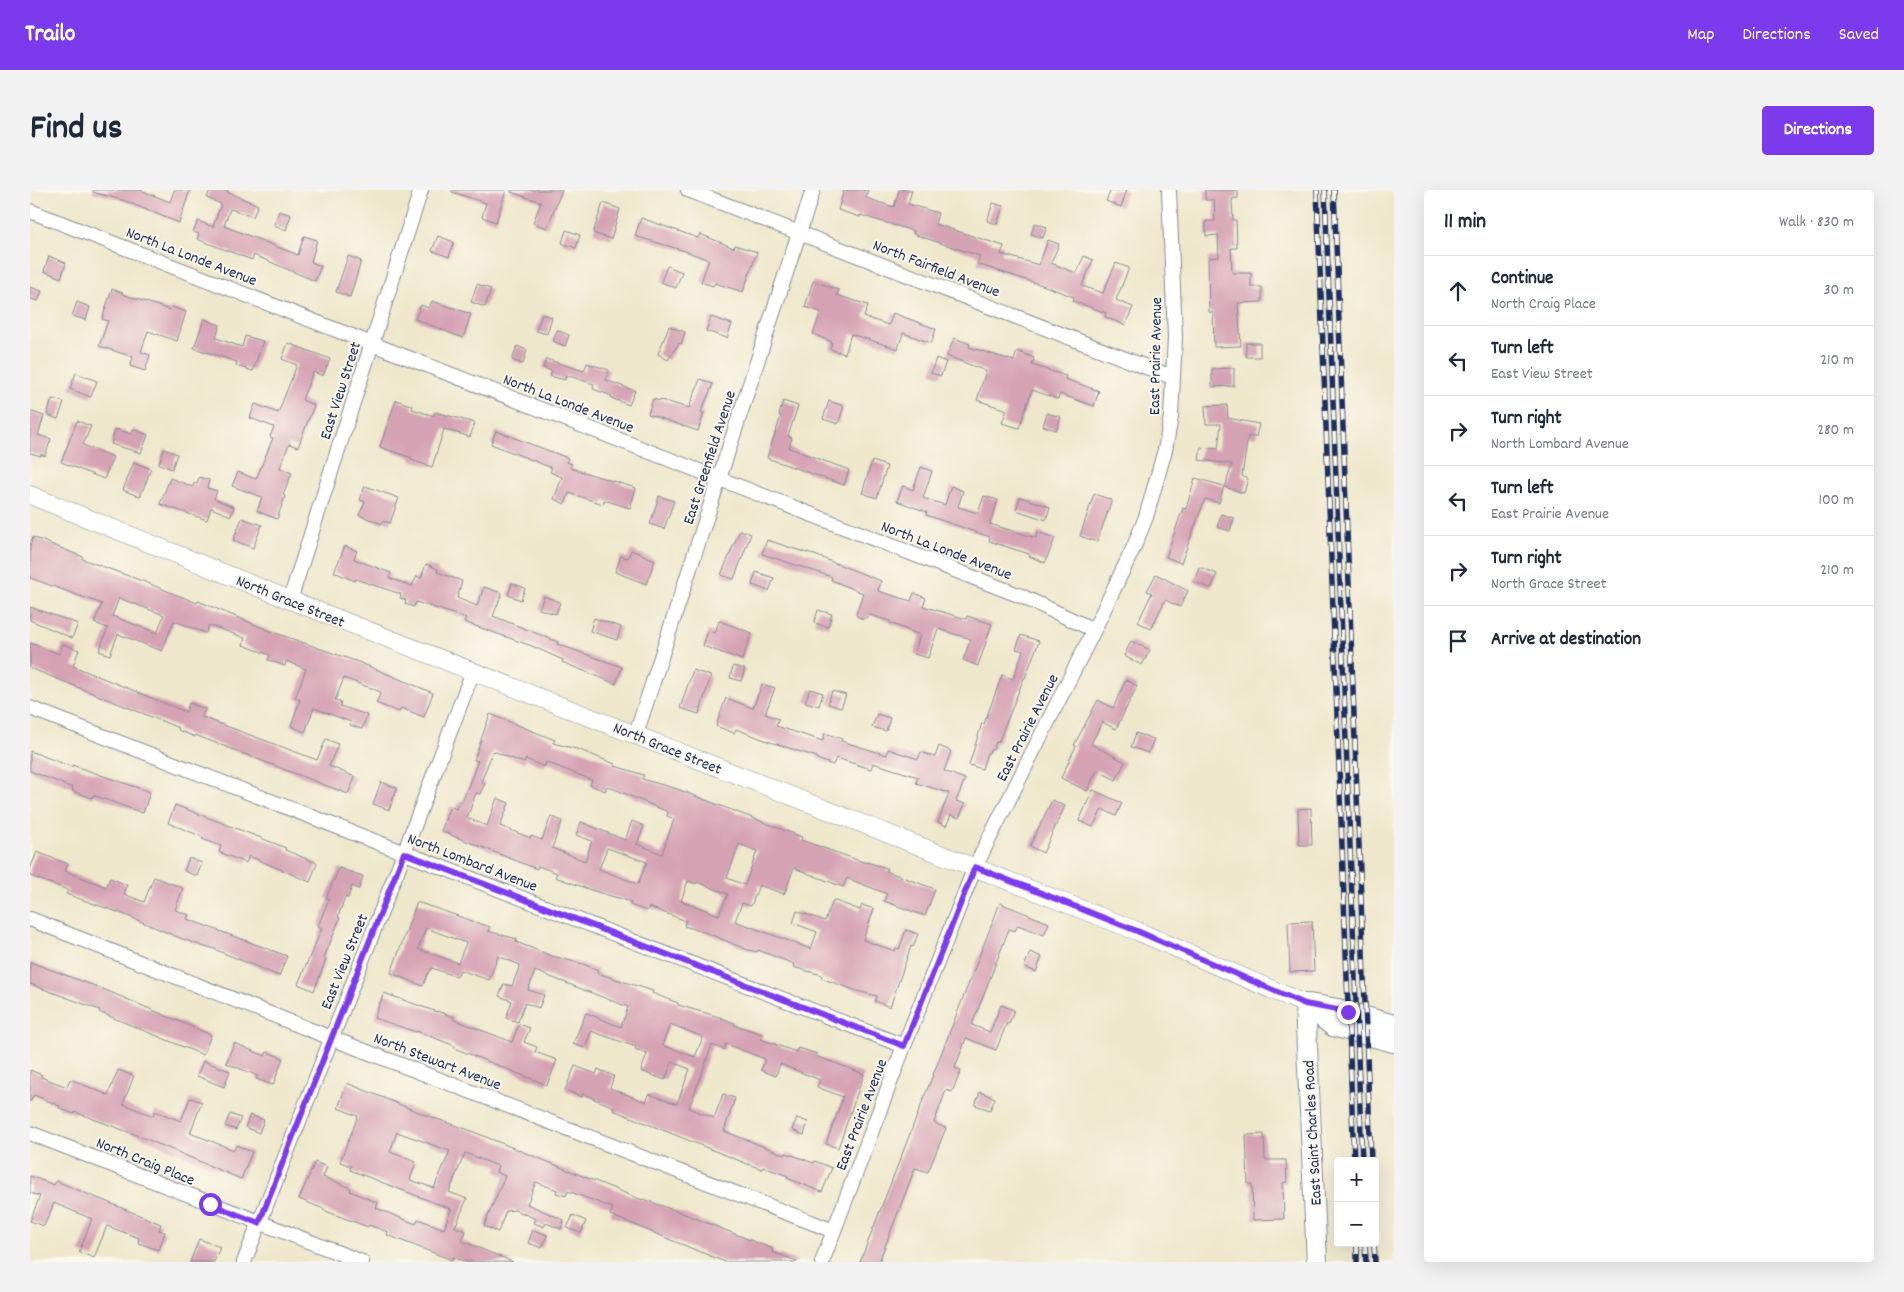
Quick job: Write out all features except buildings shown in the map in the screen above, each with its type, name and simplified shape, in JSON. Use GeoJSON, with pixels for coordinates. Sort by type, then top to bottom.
{"type":"FeatureCollection","features":[{"type":"Feature","properties":{"kind":"main road","name":"North Grace Street"},"geometry":{"type":"LineString","coordinates":[[1305,1004],[1338,1010],[1394,1025]]}},
{"type":"Feature","properties":{"kind":"main road","name":"North Grace Street"},"geometry":{"type":"LineString","coordinates":[[1305,1004],[1333,1026],[1394,1042]]}},
{"type":"Feature","properties":{"kind":"main road","name":"East Saint Charles Road"},"geometry":{"type":"LineString","coordinates":[[1305,1004],[1317,1262]]}},
{"type":"Feature","properties":{"kind":"street","name":"East View Street"},"geometry":{"type":"LineString","coordinates":[[290,600],[421,190]]}},
{"type":"Feature","properties":{"kind":"street","name":"North Fairfield Avenue"},"geometry":{"type":"LineString","coordinates":[[688,190],[1172,377]]}},
{"type":"Feature","properties":{"kind":"street","name":"East Greenfield Avenue"},"geometry":{"type":"LineString","coordinates":[[636,734],[813,190]]}},
{"type":"Feature","properties":{"kind":"street","name":"East Prairie Avenue"},"geometry":{"type":"LineString","coordinates":[[822,1262],[904,1046],[975,867],[1133,549],[1156,484],[1171,417],[1175,337],[1169,190]]}},
{"type":"Feature","properties":{"kind":"street","name":"North La Londe Avenue"},"geometry":{"type":"LineString","coordinates":[[30,211],[1021,596],[1094,630]]}},
{"type":"Feature","properties":{"kind":"street","name":"North Grace Street"},"geometry":{"type":"LineString","coordinates":[[30,495],[290,600],[1137,931],[1305,1004]]}},
{"type":"Feature","properties":{"kind":"street","name":"East View Street"},"geometry":{"type":"LineString","coordinates":[[244,1262],[473,671]]}},
{"type":"Feature","properties":{"kind":"street","name":"North Lombard Avenue"},"geometry":{"type":"LineString","coordinates":[[30,708],[904,1046]]}},
{"type":"Feature","properties":{"kind":"street","name":"North Stewart Avenue"},"geometry":{"type":"LineString","coordinates":[[30,919],[331,1038],[834,1231]]}},
{"type":"Feature","properties":{"kind":"street","name":"North Craig Place"},"geometry":{"type":"LineString","coordinates":[[30,1133],[362,1262]]}},
{"type":"Feature","properties":{"kind":"railway"},"geometry":{"type":"LineString","coordinates":[[1317,190],[1354,1157]]}},
{"type":"Feature","properties":{"kind":"railway"},"geometry":{"type":"LineString","coordinates":[[1325,190],[1362,1157]]}},
{"type":"Feature","properties":{"kind":"railway"},"geometry":{"type":"LineString","coordinates":[[1334,190],[1371,1157]]}},
{"type":"Feature","properties":{"kind":"railway"},"geometry":{"type":"LineString","coordinates":[[1357,1247],[1357,1262]]}},
{"type":"Feature","properties":{"kind":"railway"},"geometry":{"type":"LineString","coordinates":[[1365,1247],[1366,1262]]}},
{"type":"Feature","properties":{"kind":"railway"},"geometry":{"type":"LineString","coordinates":[[1374,1247],[1375,1262]]}},
{"type":"Feature","properties":{"kind":"route"},"geometry":{"type":"LineString","coordinates":[[210,1204],[259,1223],[404,853],[904,1046],[975,867],[1137,931],[1305,1004],[1348,1012]]}}]}
